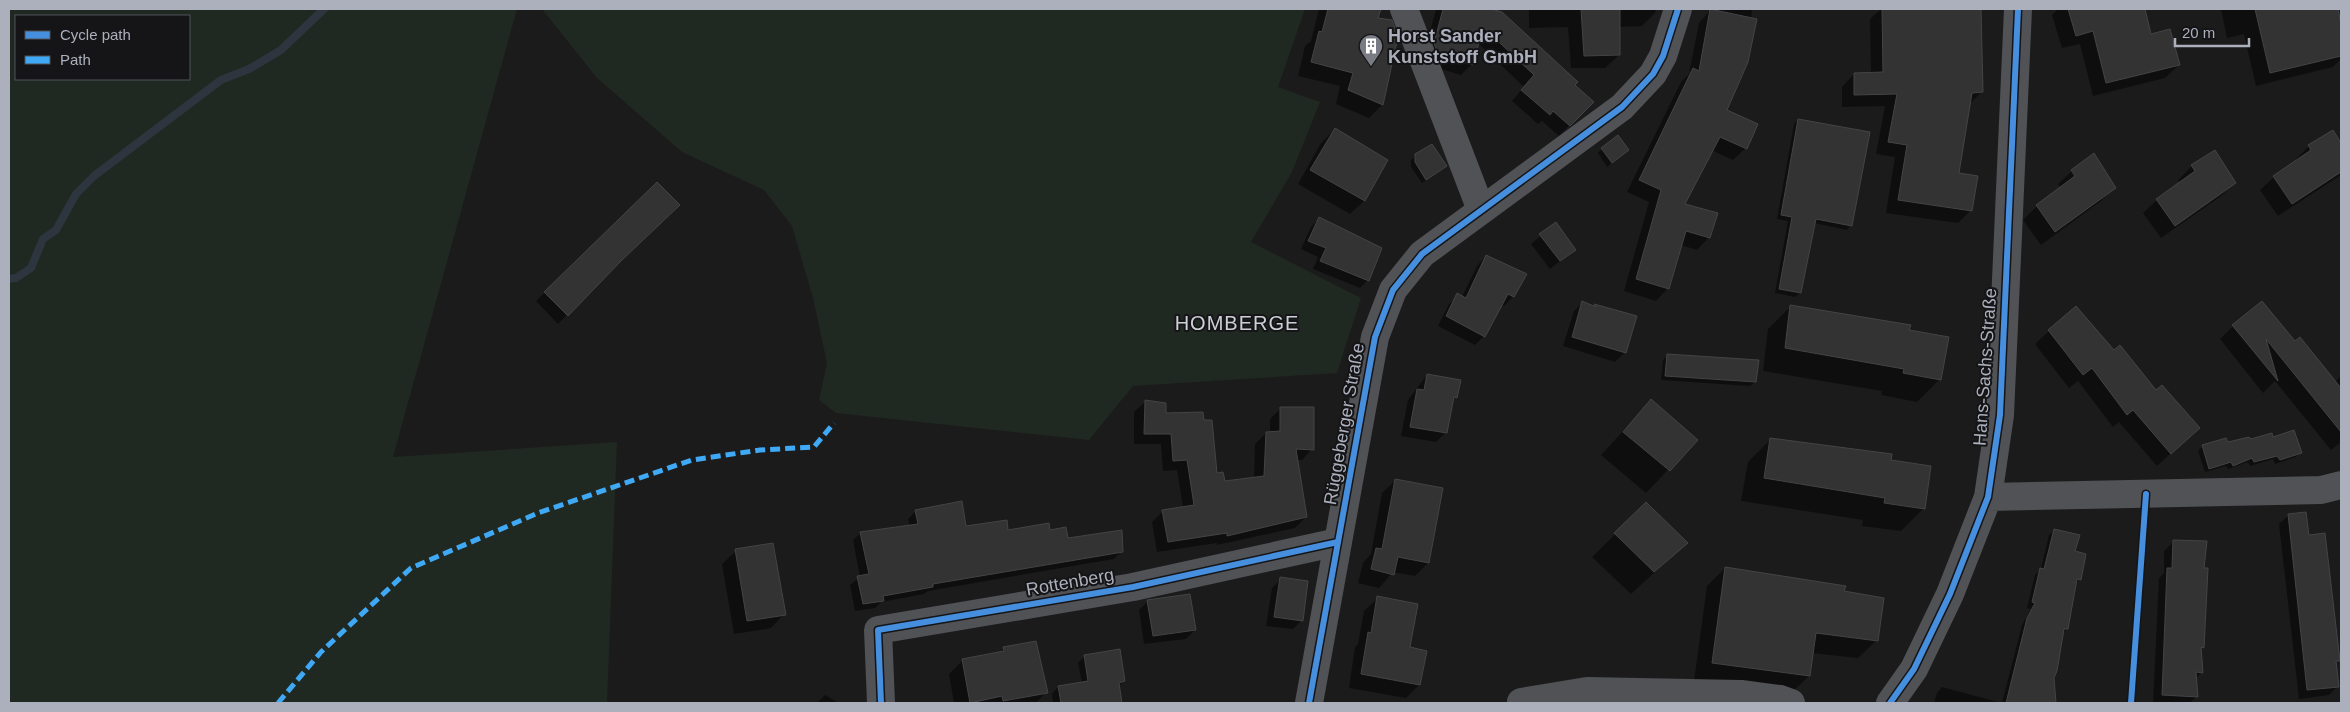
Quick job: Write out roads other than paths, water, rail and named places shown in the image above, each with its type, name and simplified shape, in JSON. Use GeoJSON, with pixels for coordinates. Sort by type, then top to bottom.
{"type":"FeatureCollection","features":[{"type":"Feature","properties":{"kind":"street"},"geometry":{"type":"LineString","coordinates":[[1404,9],[1481,210]]}},
{"type":"Feature","properties":{"kind":"street","name":"Rüggeberger Straße"},"geometry":{"type":"LineString","coordinates":[[1310,703],[1375,337],[1393,290],[1422,254],[1608,120],[1622,107],[1653,74],[1663,56],[1678,9]]}},
{"type":"Feature","properties":{"kind":"street","name":"Hans-Sachs-Straße"},"geometry":{"type":"LineString","coordinates":[[1890,703],[1914,669],[1950,594],[1988,497],[2000,415],[2018,9]]}},
{"type":"Feature","properties":{"kind":"street"},"geometry":{"type":"LineString","coordinates":[[1988,497],[2321,490],[2341,485]]}},
{"type":"Feature","properties":{"kind":"street","name":"Rottenberg"},"geometry":{"type":"LineString","coordinates":[[881,703],[878,630],[1133,586],[1338,542]]}},
{"type":"Feature","properties":{"kind":"street"},"geometry":{"type":"LineString","coordinates":[[1521,702],[1587,692],[1741,694],[1780,699],[1791,703]]}},
{"type":"Feature","properties":{"kind":"waterway"},"geometry":{"type":"LineString","coordinates":[[9,279],[16,278],[31,268],[43,239],[56,230],[76,194],[94,176],[221,80],[249,69],[281,50],[324,9]]}},
{"type":"Feature","properties":{"kind":"place","name":"Horst Sander Kunststoff GmbH"},"geometry":{"type":"Point","coordinates":[1371,67]}},
{"type":"Feature","properties":{"kind":"district","name":"HOMBERGE"},"geometry":{"type":"Point","coordinates":[1237,323]}}]}
